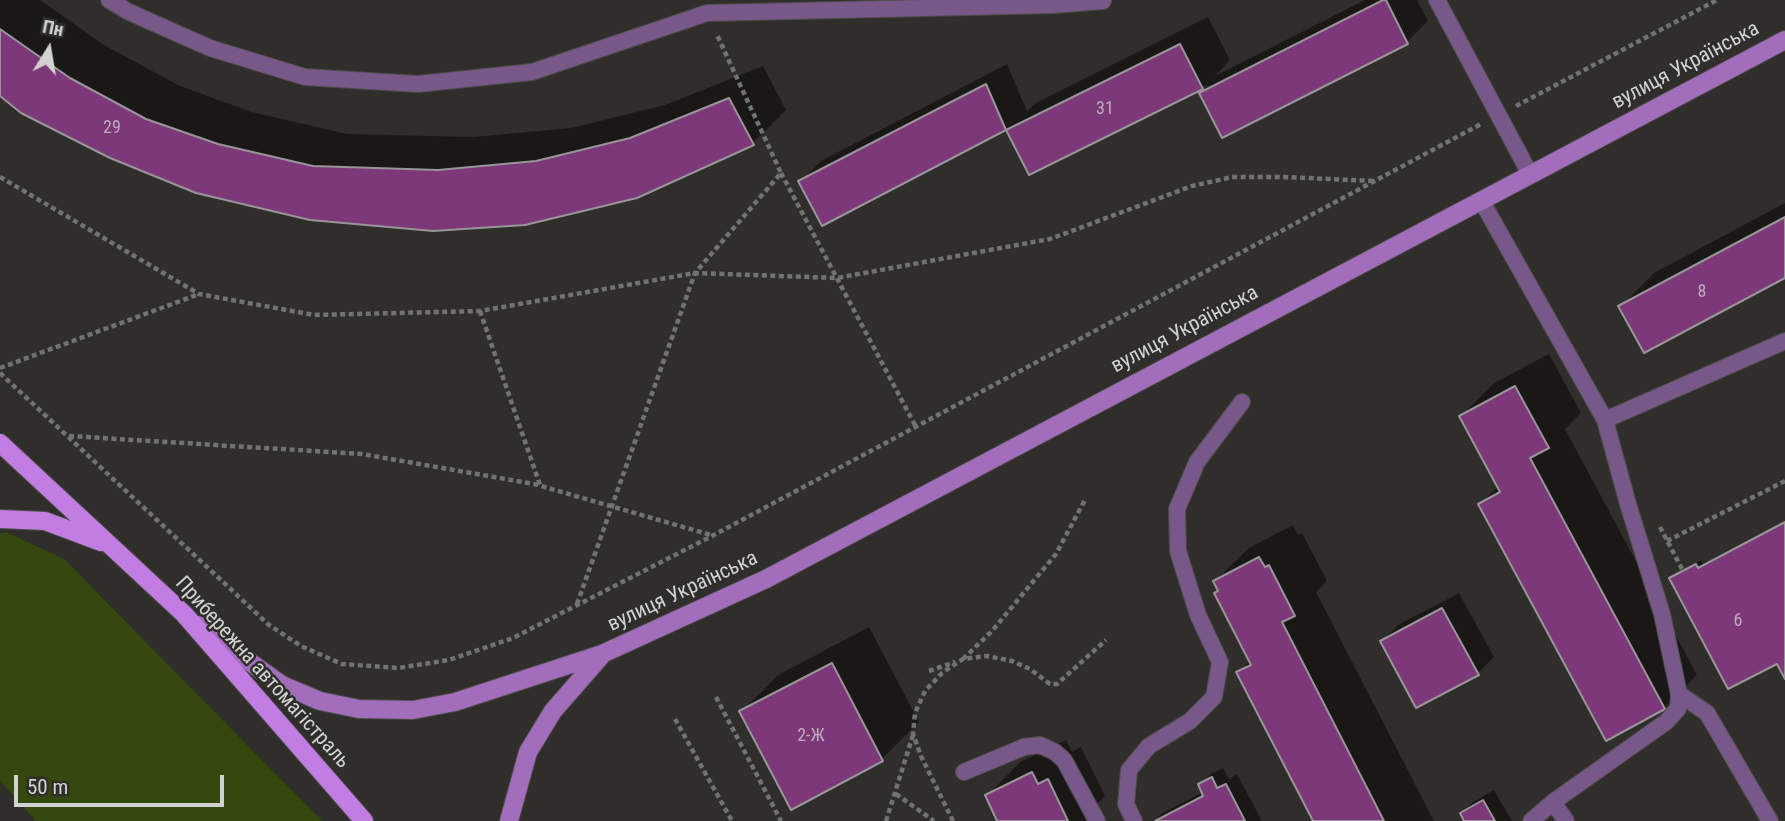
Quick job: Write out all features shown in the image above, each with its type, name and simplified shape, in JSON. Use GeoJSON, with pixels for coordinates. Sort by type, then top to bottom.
{"type":"FeatureCollection","features":[{"type":"Feature","properties":{"kind":"main road","name":"вулиця Українська"},"geometry":{"type":"LineString","coordinates":[[184,614],[282,685],[320,701],[359,709],[413,710],[455,702],[602,654],[766,579],[1785,40]]}},
{"type":"Feature","properties":{"kind":"main road","name":"Прибережна автомагістраль"},"geometry":{"type":"LineString","coordinates":[[0,443],[184,614],[364,821]]}},
{"type":"Feature","properties":{"kind":"main road"},"geometry":{"type":"LineString","coordinates":[[0,519],[45,522],[111,546]]}},
{"type":"Feature","properties":{"kind":"main road","name":"вулиця Українська"},"geometry":{"type":"LineString","coordinates":[[509,821],[528,752],[553,711],[602,654]]}},
{"type":"Feature","properties":{"kind":"lane"},"geometry":{"type":"LineString","coordinates":[[109,0],[129,12],[210,48],[305,77],[418,84],[532,72],[707,13],[1053,5],[1105,0]]}},
{"type":"Feature","properties":{"kind":"lane"},"geometry":{"type":"LineString","coordinates":[[1437,0],[1530,174]]}},
{"type":"Feature","properties":{"kind":"lane"},"geometry":{"type":"LineString","coordinates":[[1481,200],[1605,420],[1662,614],[1679,694],[1678,709],[1665,722],[1553,802],[1531,821]]}},
{"type":"Feature","properties":{"kind":"lane"},"geometry":{"type":"LineString","coordinates":[[1605,420],[1785,341]]}},
{"type":"Feature","properties":{"kind":"lane"},"geometry":{"type":"LineString","coordinates":[[1134,821],[1126,804],[1129,770],[1150,746],[1190,721],[1214,697],[1220,662],[1198,615],[1178,551],[1177,509],[1197,462],[1242,402]]}},
{"type":"Feature","properties":{"kind":"lane"},"geometry":{"type":"LineString","coordinates":[[1679,694],[1707,713],[1770,821]]}},
{"type":"Feature","properties":{"kind":"lane"},"geometry":{"type":"LineString","coordinates":[[964,772],[1024,747],[1040,745],[1064,760],[1097,821]]}},
{"type":"Feature","properties":{"kind":"lane"},"geometry":{"type":"LineString","coordinates":[[1553,802],[1566,821]]}},
{"type":"Feature","properties":{"kind":"path"},"geometry":{"type":"LineString","coordinates":[[199,293],[0,370],[270,625],[301,646],[342,664],[398,668],[449,660],[513,638],[712,536],[1717,0]]}},
{"type":"Feature","properties":{"kind":"path"},"geometry":{"type":"LineString","coordinates":[[707,13],[781,173],[916,427]]}},
{"type":"Feature","properties":{"kind":"path"},"geometry":{"type":"LineString","coordinates":[[576,605],[695,273],[781,173]]}},
{"type":"Feature","properties":{"kind":"path"},"geometry":{"type":"LineString","coordinates":[[0,177],[199,293],[314,315],[480,310],[695,273],[837,278],[1050,239],[1192,186],[1232,177],[1374,181]]}},
{"type":"Feature","properties":{"kind":"path"},"geometry":{"type":"LineString","coordinates":[[480,310],[540,486]]}},
{"type":"Feature","properties":{"kind":"path"},"geometry":{"type":"LineString","coordinates":[[68,436],[362,454],[540,486],[712,536]]}},
{"type":"Feature","properties":{"kind":"path"},"geometry":{"type":"LineString","coordinates":[[1667,541],[1785,481]]}},
{"type":"Feature","properties":{"kind":"path"},"geometry":{"type":"LineString","coordinates":[[887,821],[914,734],[915,713],[925,691],[992,631],[1056,554],[1086,498]]}},
{"type":"Feature","properties":{"kind":"path"},"geometry":{"type":"LineString","coordinates":[[929,671],[963,659],[987,656],[1012,661],[1030,669],[1050,684],[1057,684],[1106,640]]}},
{"type":"Feature","properties":{"kind":"path"},"geometry":{"type":"LineString","coordinates":[[716,698],[781,821]]}},
{"type":"Feature","properties":{"kind":"path"},"geometry":{"type":"LineString","coordinates":[[676,719],[732,821]]}},
{"type":"Feature","properties":{"kind":"path"},"geometry":{"type":"LineString","coordinates":[[914,734],[921,756],[953,821]]}},
{"type":"Feature","properties":{"kind":"path"},"geometry":{"type":"LineString","coordinates":[[895,794],[934,821]]}},
{"type":"Feature","properties":{"kind":"green space"},"geometry":{"type":"Polygon","coordinates":[[[6,532],[64,559],[322,821],[36,821],[0,781],[0,534],[6,532]]]}},
{"type":"Feature","properties":{"kind":"building"},"geometry":{"type":"Polygon","coordinates":[[[1386,0],[1408,44],[1222,138],[1199,93],[1386,0]]]}},
{"type":"Feature","properties":{"kind":"building"},"geometry":{"type":"Polygon","coordinates":[[[0,29],[70,78],[146,119],[218,144],[313,166],[438,170],[536,161],[630,138],[729,98],[754,145],[637,198],[525,225],[433,231],[310,220],[196,193],[110,158],[21,113],[0,96],[0,29]]]}},
{"type":"Feature","properties":{"kind":"building"},"geometry":{"type":"Polygon","coordinates":[[[1180,44],[1203,89],[1029,175],[1006,130],[1180,44]]]}},
{"type":"Feature","properties":{"kind":"building"},"geometry":{"type":"Polygon","coordinates":[[[986,84],[1006,130],[822,226],[798,181],[986,84]]]}},
{"type":"Feature","properties":{"kind":"building"},"geometry":{"type":"Polygon","coordinates":[[[1785,217],[1785,278],[1644,353],[1618,306],[1785,217]]]}},
{"type":"Feature","properties":{"kind":"building"},"geometry":{"type":"Polygon","coordinates":[[[1515,386],[1549,448],[1530,458],[1665,709],[1606,741],[1478,504],[1500,492],[1459,416],[1515,386]]]}},
{"type":"Feature","properties":{"kind":"building"},"geometry":{"type":"Polygon","coordinates":[[[1785,522],[1785,679],[1777,664],[1728,689],[1669,578],[1696,564],[1698,568],[1785,522]]]}},
{"type":"Feature","properties":{"kind":"building"},"geometry":{"type":"Polygon","coordinates":[[[1259,557],[1265,567],[1269,565],[1295,616],[1282,622],[1384,821],[1313,821],[1236,672],[1251,665],[1214,593],[1218,591],[1213,581],[1259,557]]]}},
{"type":"Feature","properties":{"kind":"building"},"geometry":{"type":"Polygon","coordinates":[[[1442,608],[1479,675],[1416,708],[1380,641],[1442,608]]]}},
{"type":"Feature","properties":{"kind":"building"},"geometry":{"type":"Polygon","coordinates":[[[832,663],[883,761],[791,810],[739,711],[832,663]]]}},
{"type":"Feature","properties":{"kind":"building"},"geometry":{"type":"Polygon","coordinates":[[[1032,772],[1038,784],[1048,779],[1068,821],[997,821],[985,795],[1032,772]]]}},
{"type":"Feature","properties":{"kind":"building"},"geometry":{"type":"Polygon","coordinates":[[[1212,777],[1217,788],[1226,784],[1245,821],[1155,821],[1203,796],[1198,784],[1212,777]]]}},
{"type":"Feature","properties":{"kind":"building"},"geometry":{"type":"Polygon","coordinates":[[[1483,800],[1495,821],[1464,821],[1460,813],[1483,800]]]}}]}
